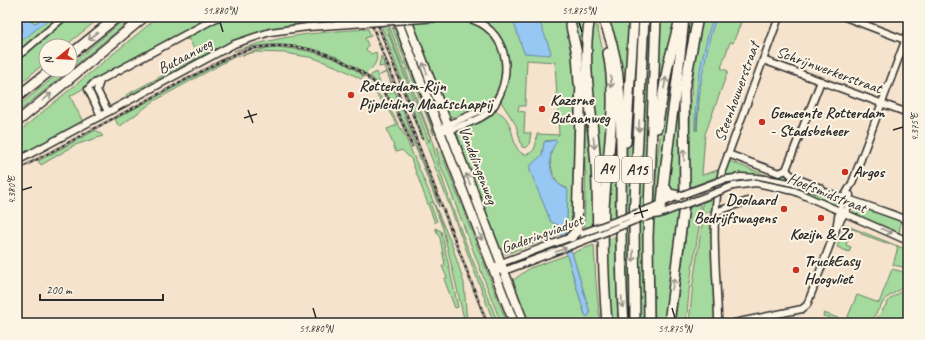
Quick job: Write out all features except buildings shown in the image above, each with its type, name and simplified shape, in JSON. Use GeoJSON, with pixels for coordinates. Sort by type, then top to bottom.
{"type":"FeatureCollection","features":[{"type":"Feature","properties":{"kind":"highway"},"geometry":{"type":"LineString","coordinates":[[78,49],[117,17]]}},
{"type":"Feature","properties":{"kind":"highway"},"geometry":{"type":"LineString","coordinates":[[17,122],[144,17]]}},
{"type":"Feature","properties":{"kind":"highway","name":"A4"},"geometry":{"type":"LineString","coordinates":[[569,17],[577,54],[580,120],[577,231],[571,237]]}},
{"type":"Feature","properties":{"kind":"highway"},"geometry":{"type":"LineString","coordinates":[[580,120],[582,72],[590,17]]}},
{"type":"Feature","properties":{"kind":"highway","name":"A4"},"geometry":{"type":"LineString","coordinates":[[598,17],[610,62],[612,101],[604,208],[603,263],[606,323]]}},
{"type":"Feature","properties":{"kind":"highway","name":"A4"},"geometry":{"type":"LineString","coordinates":[[602,17],[615,59],[621,97],[622,193]]}},
{"type":"Feature","properties":{"kind":"highway","name":"A15"},"geometry":{"type":"LineString","coordinates":[[624,323],[621,288],[622,193],[634,17]]}},
{"type":"Feature","properties":{"kind":"highway","name":"A15"},"geometry":{"type":"LineString","coordinates":[[635,323],[634,220],[644,17]]}},
{"type":"Feature","properties":{"kind":"highway","name":"A15"},"geometry":{"type":"LineString","coordinates":[[649,323],[648,237],[652,163],[656,17]]}},
{"type":"Feature","properties":{"kind":"highway","name":"A15"},"geometry":{"type":"LineString","coordinates":[[652,163],[668,65],[682,17]]}},
{"type":"Feature","properties":{"kind":"highway","name":"A15"},"geometry":{"type":"LineString","coordinates":[[662,203],[681,51],[682,17]]}},
{"type":"Feature","properties":{"kind":"highway"},"geometry":{"type":"LineString","coordinates":[[669,323],[684,198],[684,90],[698,18]]}},
{"type":"Feature","properties":{"kind":"highway"},"geometry":{"type":"LineString","coordinates":[[586,45],[586,80],[596,155],[599,276],[606,323]]}},
{"type":"Feature","properties":{"kind":"highway"},"geometry":{"type":"LineString","coordinates":[[17,97],[41,78]]}},
{"type":"Feature","properties":{"kind":"highway"},"geometry":{"type":"LineString","coordinates":[[664,184],[667,192],[679,196]]}},
{"type":"Feature","properties":{"kind":"highway"},"geometry":{"type":"LineString","coordinates":[[643,217],[660,208],[662,203]]}},
{"type":"Feature","properties":{"kind":"highway","name":"A4"},"geometry":{"type":"LineString","coordinates":[[577,219],[583,233]]}},
{"type":"Feature","properties":{"kind":"highway"},"geometry":{"type":"LineString","coordinates":[[583,233],[591,238]]}},
{"type":"Feature","properties":{"kind":"main road","name":"Vondelingenweg"},"geometry":{"type":"LineString","coordinates":[[396,17],[514,323]]}},
{"type":"Feature","properties":{"kind":"main road","name":"Vondelingenweg"},"geometry":{"type":"LineString","coordinates":[[406,17],[524,323]]}},
{"type":"Feature","properties":{"kind":"street"},"geometry":{"type":"LineString","coordinates":[[17,57],[64,17]]}},
{"type":"Feature","properties":{"kind":"street"},"geometry":{"type":"LineString","coordinates":[[101,116],[89,93],[88,89],[92,84],[218,17]]}},
{"type":"Feature","properties":{"kind":"street","name":"Butaanweg"},"geometry":{"type":"LineString","coordinates":[[17,161],[234,44],[270,32],[308,27],[452,17]]}},
{"type":"Feature","properties":{"kind":"street"},"geometry":{"type":"LineString","coordinates":[[440,130],[478,116],[492,107],[502,90],[506,76],[507,64],[503,51],[491,32],[470,19],[460,17]]}},
{"type":"Feature","properties":{"kind":"street","name":"Steenhouwerstraat"},"geometry":{"type":"LineString","coordinates":[[720,323],[718,318],[715,212],[718,187],[728,154],[779,17]]}},
{"type":"Feature","properties":{"kind":"street"},"geometry":{"type":"LineString","coordinates":[[845,17],[905,40]]}},
{"type":"Feature","properties":{"kind":"street"},"geometry":{"type":"LineString","coordinates":[[734,323],[805,307],[836,229],[908,33]]}},
{"type":"Feature","properties":{"kind":"street","name":"Schrijnwerkerstraat"},"geometry":{"type":"LineString","coordinates":[[763,60],[908,113]]}},
{"type":"Feature","properties":{"kind":"street"},"geometry":{"type":"LineString","coordinates":[[100,81],[97,90],[108,112]]}},
{"type":"Feature","properties":{"kind":"street"},"geometry":{"type":"LineString","coordinates":[[786,170],[821,81]]}},
{"type":"Feature","properties":{"kind":"street","name":"Hoefsmidstraat"},"geometry":{"type":"LineString","coordinates":[[728,154],[778,173],[786,170],[793,177],[820,188],[825,192]]}},
{"type":"Feature","properties":{"kind":"street","name":"Hoefsmidstraat"},"geometry":{"type":"LineString","coordinates":[[662,203],[731,178],[757,178],[794,188],[842,213],[883,229],[908,241]]}},
{"type":"Feature","properties":{"kind":"street","name":"Hoefsmidstraat"},"geometry":{"type":"LineString","coordinates":[[643,217],[660,214],[723,189],[742,184],[766,184],[825,192],[847,198],[908,220]]}},
{"type":"Feature","properties":{"kind":"street"},"geometry":{"type":"LineString","coordinates":[[715,212],[748,201]]}},
{"type":"Feature","properties":{"kind":"street","name":"Gaderingviaduct"},"geometry":{"type":"LineString","coordinates":[[493,270],[501,263],[662,203]]}},
{"type":"Feature","properties":{"kind":"street","name":"Gaderingviaduct"},"geometry":{"type":"LineString","coordinates":[[493,270],[504,271],[643,217]]}},
{"type":"Feature","properties":{"kind":"green space"},"geometry":{"type":"Polygon","coordinates":[[[17,17],[58,17],[17,52],[17,17]]]}},
{"type":"Feature","properties":{"kind":"green space"},"geometry":{"type":"Polygon","coordinates":[[[67,17],[101,17],[75,38],[43,38],[67,17]]]}},
{"type":"Feature","properties":{"kind":"green space"},"geometry":{"type":"Polygon","coordinates":[[[127,17],[134,17],[78,63],[78,58],[127,17]]]}},
{"type":"Feature","properties":{"kind":"green space"},"geometry":{"type":"Polygon","coordinates":[[[158,17],[211,17],[70,96],[83,122],[17,158],[17,133],[158,17]]]}},
{"type":"Feature","properties":{"kind":"green space"},"geometry":{"type":"Polygon","coordinates":[[[223,17],[363,17],[364,20],[293,25],[251,34],[233,41],[197,59],[127,98],[126,95],[196,58],[193,52],[195,51],[189,39],[187,40],[185,38],[223,17]]]}},
{"type":"Feature","properties":{"kind":"green space"},"geometry":{"type":"Polygon","coordinates":[[[378,17],[383,19],[429,142],[430,138],[390,35],[386,17],[432,140],[453,209],[498,323],[494,323],[378,17]]]}},
{"type":"Feature","properties":{"kind":"green space"},"geometry":{"type":"Polygon","coordinates":[[[475,17],[565,17],[576,67],[572,229],[566,232],[563,222],[567,219],[567,188],[559,185],[552,169],[551,151],[556,140],[545,141],[542,155],[530,169],[551,222],[557,224],[561,234],[506,254],[498,250],[457,134],[460,128],[480,121],[496,111],[503,115],[507,120],[516,145],[523,154],[531,153],[533,151],[536,145],[537,134],[559,135],[555,62],[527,60],[525,106],[519,106],[518,111],[525,112],[524,133],[531,133],[529,145],[526,148],[522,147],[516,125],[501,102],[506,89],[508,77],[509,65],[507,54],[503,43],[496,33],[475,17]]]}},
{"type":"Feature","properties":{"kind":"green space"},"geometry":{"type":"Polygon","coordinates":[[[572,17],[586,17],[581,41],[580,66],[572,17]]]}},
{"type":"Feature","properties":{"kind":"green space"},"geometry":{"type":"Polygon","coordinates":[[[594,17],[601,40],[607,87],[605,158],[600,206],[589,42],[594,17]]]}},
{"type":"Feature","properties":{"kind":"green space"},"geometry":{"type":"Polygon","coordinates":[[[605,17],[630,17],[627,99],[624,98],[605,17]]]}},
{"type":"Feature","properties":{"kind":"green space"},"geometry":{"type":"Polygon","coordinates":[[[636,17],[640,17],[632,323],[628,323],[625,247],[627,170],[636,17]]]}},
{"type":"Feature","properties":{"kind":"green space"},"geometry":{"type":"Polygon","coordinates":[[[647,17],[654,17],[645,323],[639,323],[638,188],[647,17]]]}},
{"type":"Feature","properties":{"kind":"green space"},"geometry":{"type":"Polygon","coordinates":[[[660,17],[678,17],[657,117],[660,17]]]}},
{"type":"Feature","properties":{"kind":"green space"},"geometry":{"type":"Polygon","coordinates":[[[684,17],[694,17],[680,103],[679,213],[665,323],[655,323],[653,247],[656,172],[664,109],[684,17]],[[677,198],[658,204],[658,217],[677,206],[677,198]]]}},
{"type":"Feature","properties":{"kind":"green space"},"geometry":{"type":"Polygon","coordinates":[[[703,17],[714,17],[703,59],[698,101],[697,131],[700,87],[704,58],[716,17],[743,17],[733,43],[730,42],[721,68],[728,71],[705,134],[702,175],[718,170],[717,177],[690,187],[692,80],[698,38],[703,17]]]}},
{"type":"Feature","properties":{"kind":"green space"},"geometry":{"type":"Polygon","coordinates":[[[457,21],[477,26],[493,37],[498,45],[503,63],[501,82],[495,94],[482,105],[456,118],[447,115],[411,23],[457,21]]]}},
{"type":"Feature","properties":{"kind":"green space"},"geometry":{"type":"Polygon","coordinates":[[[392,27],[396,30],[434,135],[392,27]]]}},
{"type":"Feature","properties":{"kind":"green space"},"geometry":{"type":"Polygon","coordinates":[[[368,29],[371,36],[365,38],[368,45],[366,50],[372,54],[376,52],[377,59],[373,67],[366,74],[336,57],[286,45],[269,45],[234,51],[268,41],[301,35],[368,29]]]}},
{"type":"Feature","properties":{"kind":"green space"},"geometry":{"type":"Polygon","coordinates":[[[38,43],[38,69],[17,86],[17,61],[38,43]]]}},
{"type":"Feature","properties":{"kind":"green space"},"geometry":{"type":"Polygon","coordinates":[[[267,48],[305,50],[343,63],[364,77],[361,79],[340,68],[314,58],[285,53],[255,52],[236,57],[267,48]]]}},
{"type":"Feature","properties":{"kind":"green space"},"geometry":{"type":"Polygon","coordinates":[[[381,56],[438,201],[439,207],[403,120],[382,88],[386,86],[389,93],[394,91],[387,72],[380,75],[386,72],[384,66],[379,67],[381,56]]]}},
{"type":"Feature","properties":{"kind":"green space"},"geometry":{"type":"Polygon","coordinates":[[[234,57],[154,101],[119,127],[115,119],[227,59],[234,57]]]}},
{"type":"Feature","properties":{"kind":"green space"},"geometry":{"type":"Polygon","coordinates":[[[376,72],[382,88],[370,76],[376,72]]]}},
{"type":"Feature","properties":{"kind":"green space"},"geometry":{"type":"Polygon","coordinates":[[[53,78],[59,78],[17,113],[17,107],[53,78]]]}},
{"type":"Feature","properties":{"kind":"green space"},"geometry":{"type":"Polygon","coordinates":[[[368,78],[368,83],[387,104],[405,136],[452,245],[464,283],[467,323],[461,323],[459,320],[464,319],[443,229],[433,202],[430,203],[437,221],[435,223],[411,159],[402,150],[396,152],[387,129],[397,125],[386,106],[371,88],[369,90],[366,87],[368,78]]]}},
{"type":"Feature","properties":{"kind":"green space"},"geometry":{"type":"Polygon","coordinates":[[[616,93],[615,219],[606,222],[616,93]]]}},
{"type":"Feature","properties":{"kind":"green space"},"geometry":{"type":"Polygon","coordinates":[[[584,100],[593,188],[594,226],[588,229],[584,226],[586,171],[584,100]]]}},
{"type":"Feature","properties":{"kind":"green space"},"geometry":{"type":"Polygon","coordinates":[[[96,130],[103,136],[72,146],[41,165],[38,161],[96,130]]]}},
{"type":"Feature","properties":{"kind":"green space"},"geometry":{"type":"Polygon","coordinates":[[[451,144],[492,251],[448,145],[451,144]]]}},
{"type":"Feature","properties":{"kind":"green space"},"geometry":{"type":"Polygon","coordinates":[[[436,147],[441,152],[507,323],[501,323],[440,164],[436,147]]]}},
{"type":"Feature","properties":{"kind":"green space"},"geometry":{"type":"Polygon","coordinates":[[[729,161],[773,178],[748,174],[724,175],[729,161]]]}},
{"type":"Feature","properties":{"kind":"green space"},"geometry":{"type":"Polygon","coordinates":[[[775,174],[786,175],[788,179],[819,188],[783,180],[774,178],[775,174]]]}},
{"type":"Feature","properties":{"kind":"green space"},"geometry":{"type":"Polygon","coordinates":[[[793,187],[837,197],[834,207],[793,187]]]}},
{"type":"Feature","properties":{"kind":"green space"},"geometry":{"type":"Polygon","coordinates":[[[713,199],[711,211],[703,214],[702,203],[713,199]]]}},
{"type":"Feature","properties":{"kind":"green space"},"geometry":{"type":"Polygon","coordinates":[[[857,203],[901,219],[899,235],[852,216],[857,203]]]}},
{"type":"Feature","properties":{"kind":"green space"},"geometry":{"type":"Polygon","coordinates":[[[700,204],[700,222],[690,282],[686,323],[675,323],[689,208],[700,204]]]}},
{"type":"Feature","properties":{"kind":"green space"},"geometry":{"type":"Polygon","coordinates":[[[711,215],[715,323],[689,323],[693,283],[703,218],[711,215]]]}},
{"type":"Feature","properties":{"kind":"green space"},"geometry":{"type":"Polygon","coordinates":[[[845,225],[905,249],[908,268],[893,265],[898,247],[861,234],[862,232],[852,229],[846,245],[851,247],[849,252],[837,247],[845,225]]]}},
{"type":"Feature","properties":{"kind":"green space"},"geometry":{"type":"Polygon","coordinates":[[[435,228],[441,231],[458,307],[455,308],[444,279],[447,278],[442,266],[445,265],[440,238],[435,228]]]}},
{"type":"Feature","properties":{"kind":"green space"},"geometry":{"type":"Polygon","coordinates":[[[615,237],[618,323],[609,323],[605,241],[615,237]]]}},
{"type":"Feature","properties":{"kind":"green space"},"geometry":{"type":"Polygon","coordinates":[[[594,245],[600,323],[528,323],[512,281],[530,268],[567,255],[585,315],[590,313],[572,253],[594,245]]]}},
{"type":"Feature","properties":{"kind":"green space"},"geometry":{"type":"Polygon","coordinates":[[[892,269],[908,273],[908,284],[885,299],[870,323],[828,323],[830,318],[823,316],[824,313],[846,321],[857,295],[879,303],[892,269]]]}},
{"type":"Feature","properties":{"kind":"green space"},"geometry":{"type":"Polygon","coordinates":[[[908,287],[908,323],[874,323],[890,299],[908,287]]]}},
{"type":"Feature","properties":{"kind":"water"},"geometry":{"type":"Polygon","coordinates":[[[18,17],[24,17],[35,23],[39,21],[39,17],[51,17],[17,45],[17,35],[22,31],[23,27],[18,17]]]}},
{"type":"Feature","properties":{"kind":"water"},"geometry":{"type":"Polygon","coordinates":[[[512,17],[538,17],[551,52],[550,55],[524,53],[512,17]]]}},
{"type":"Feature","properties":{"kind":"water"},"geometry":{"type":"Polygon","coordinates":[[[713,17],[716,17],[710,37],[701,81],[695,131],[697,88],[705,45],[713,17]]]}},
{"type":"Feature","properties":{"kind":"water"},"geometry":{"type":"Polygon","coordinates":[[[556,140],[557,142],[550,157],[551,170],[556,181],[568,190],[567,219],[563,222],[590,313],[588,317],[585,315],[558,225],[551,222],[530,171],[530,166],[542,155],[544,142],[556,140]]]}},
{"type":"Feature","properties":{"kind":"railway"},"geometry":{"type":"LineString","coordinates":[[17,25],[24,17]]}},
{"type":"Feature","properties":{"kind":"railway"},"geometry":{"type":"LineString","coordinates":[[369,17],[487,323]]}},
{"type":"Feature","properties":{"kind":"railway"},"geometry":{"type":"LineString","coordinates":[[375,17],[422,138]]}},
{"type":"Feature","properties":{"kind":"railway"},"geometry":{"type":"LineString","coordinates":[[17,170],[228,57],[248,50],[270,46],[314,50],[336,58],[356,68],[373,82],[392,103],[399,115],[412,146]]}},
{"type":"Feature","properties":{"kind":"place","name":"Rotterdam-Rijn Pijpleiding Maatschappij"},"geometry":{"type":"Point","coordinates":[351,95]}},
{"type":"Feature","properties":{"kind":"place","name":"Kazerne Butaanweg"},"geometry":{"type":"Point","coordinates":[542,109]}},
{"type":"Feature","properties":{"kind":"place","name":"Gemeente Rotterdam - Stadsbeheer"},"geometry":{"type":"Point","coordinates":[762,122]}},
{"type":"Feature","properties":{"kind":"place","name":"Argos"},"geometry":{"type":"Point","coordinates":[845,172]}},
{"type":"Feature","properties":{"kind":"place","name":"Doolaard Bedrijfswagens"},"geometry":{"type":"Point","coordinates":[784,209]}},
{"type":"Feature","properties":{"kind":"place","name":"Kozijn & Zo"},"geometry":{"type":"Point","coordinates":[821,218]}},
{"type":"Feature","properties":{"kind":"place","name":"TruckEasy Hoogvliet"},"geometry":{"type":"Point","coordinates":[796,270]}}]}
